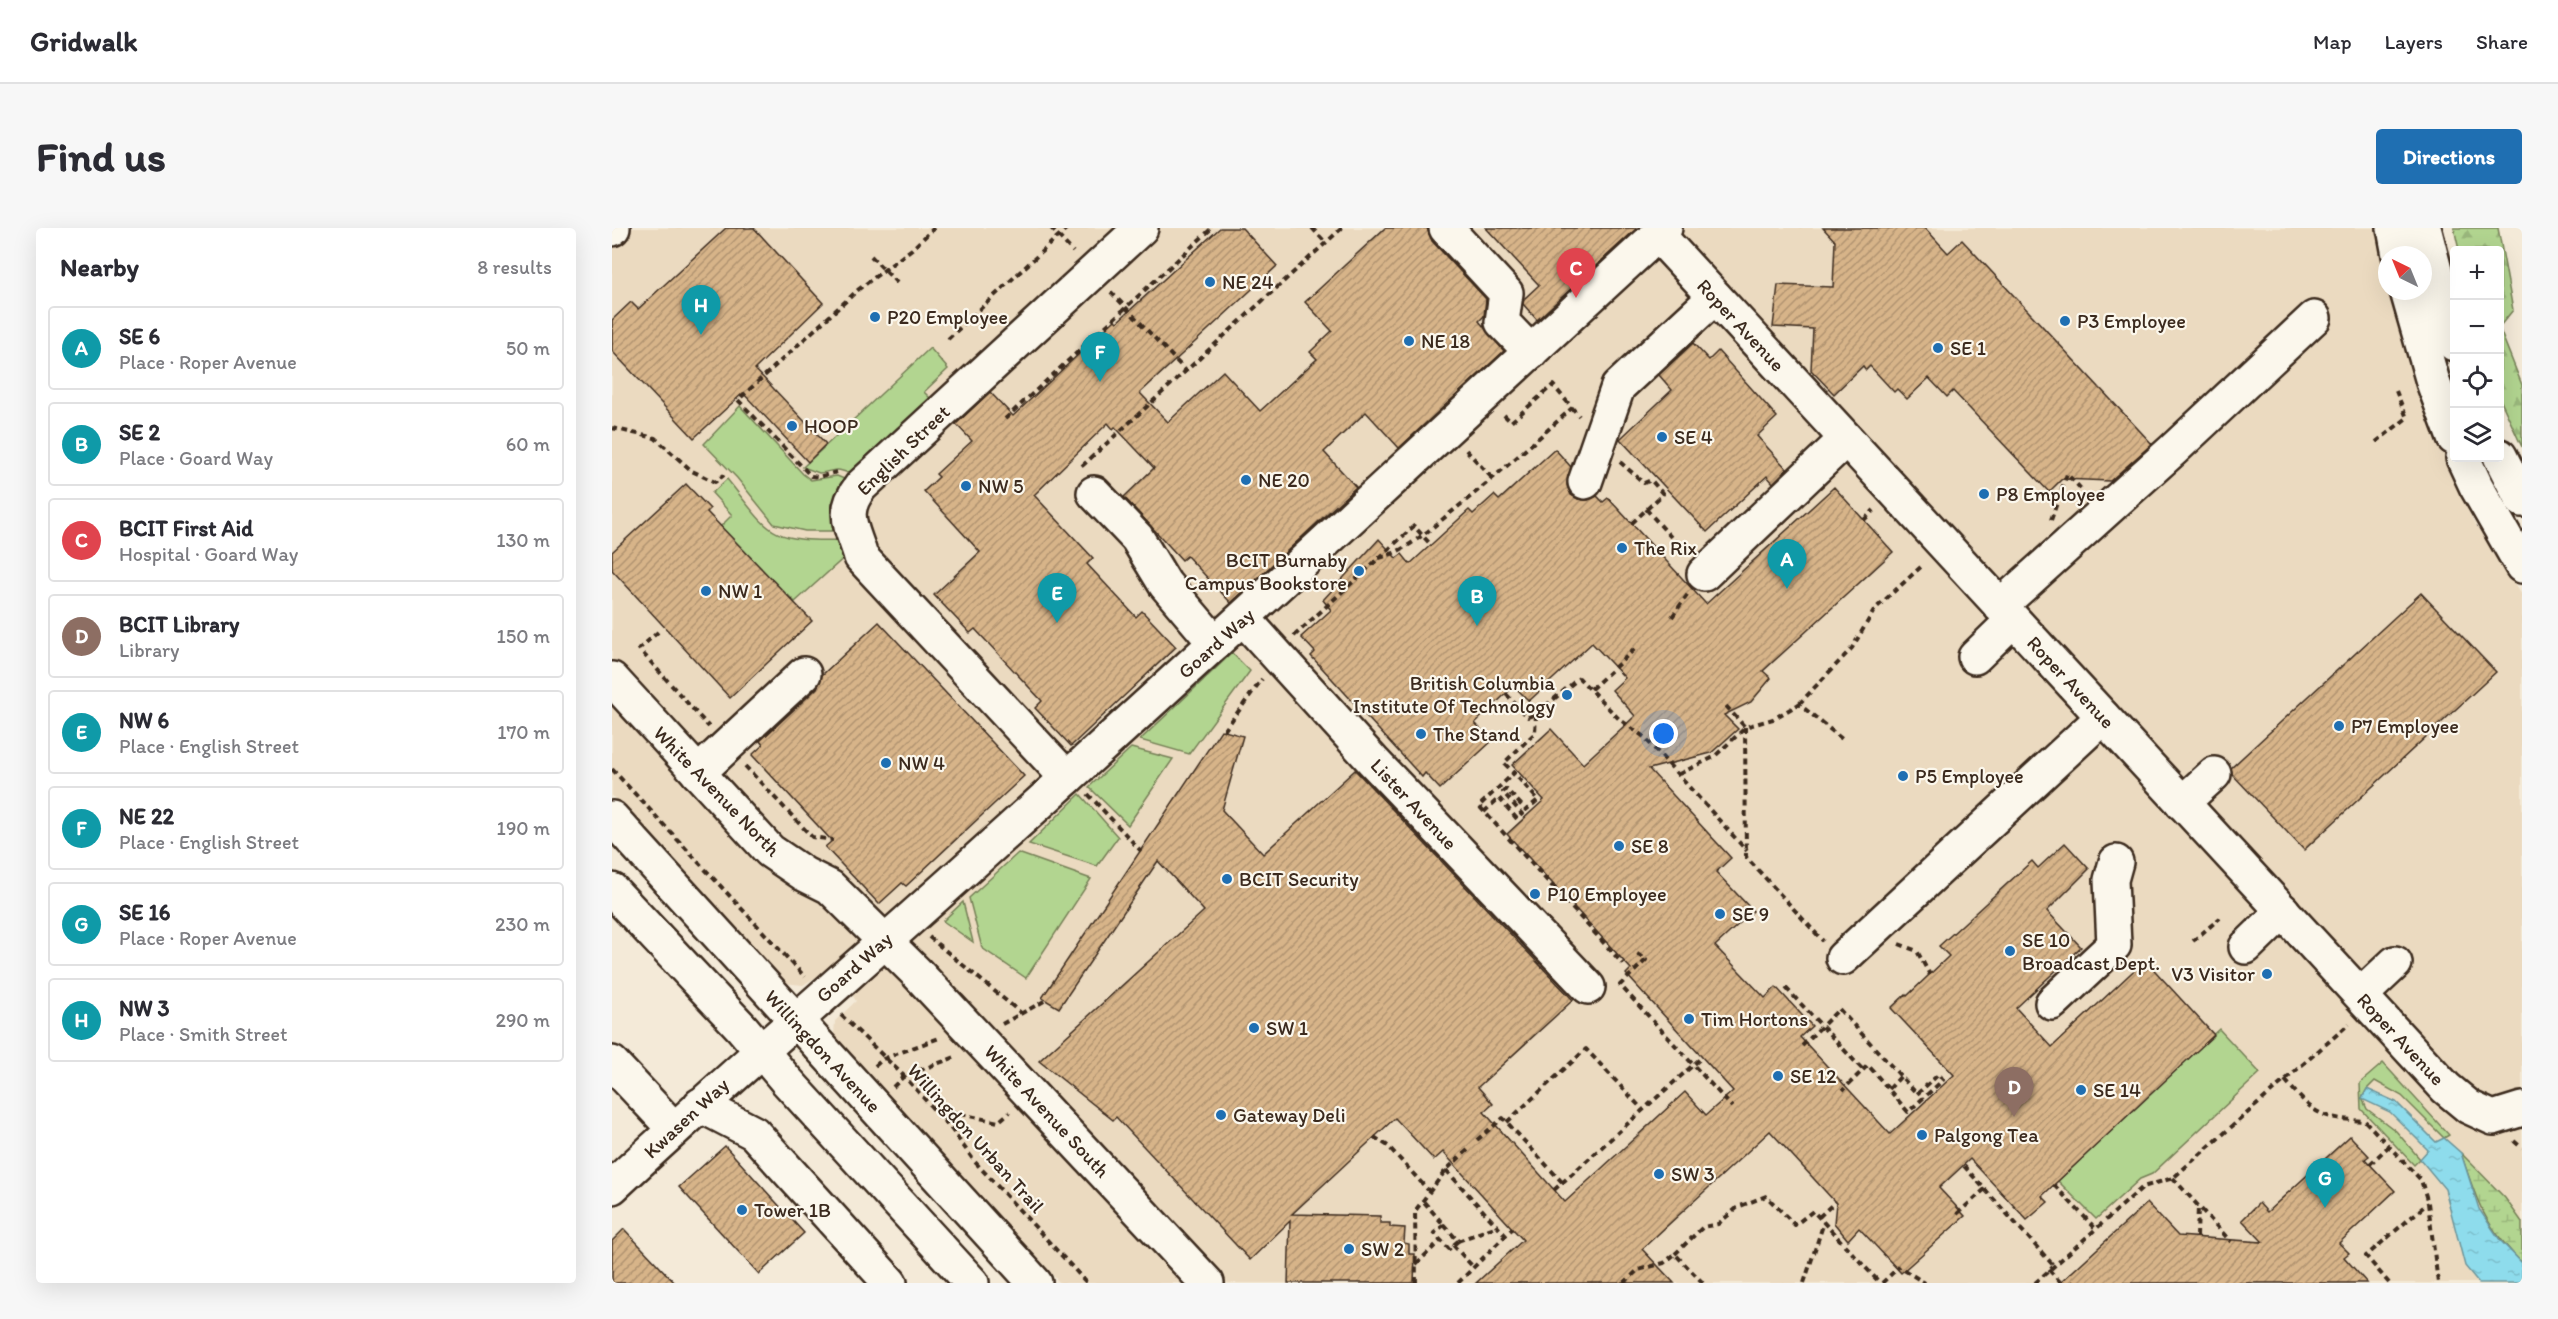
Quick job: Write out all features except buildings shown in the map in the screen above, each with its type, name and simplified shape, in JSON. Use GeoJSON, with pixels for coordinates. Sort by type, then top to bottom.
{"type":"FeatureCollection","features":[{"type":"Feature","properties":{"kind":"street","name":"English Street"},"geometry":{"type":"LineString","coordinates":[[1068,777],[861,557],[848,521],[850,506],[861,486],[1141,228]]}},
{"type":"Feature","properties":{"kind":"street"},"geometry":{"type":"LineString","coordinates":[[1446,228],[1506,293],[1502,321],[1531,352]]}},
{"type":"Feature","properties":{"kind":"street"},"geometry":{"type":"LineString","coordinates":[[2394,228],[2397,246]]}},
{"type":"Feature","properties":{"kind":"street"},"geometry":{"type":"LineString","coordinates":[[2424,228],[2450,329]]}},
{"type":"Feature","properties":{"kind":"street","name":"Goard Way"},"geometry":{"type":"LineString","coordinates":[[760,1050],[1068,777],[1662,231]]}},
{"type":"Feature","properties":{"kind":"street","name":"Roper Avenue"},"geometry":{"type":"LineString","coordinates":[[1662,231],[1715,297],[2283,911],[2357,1008],[2469,1107],[2507,1114]]}},
{"type":"Feature","properties":{"kind":"street"},"geometry":{"type":"LineString","coordinates":[[1585,482],[1618,387],[1715,297]]}},
{"type":"Feature","properties":{"kind":"street"},"geometry":{"type":"LineString","coordinates":[[2410,300],[2433,382],[2450,427]]}},
{"type":"Feature","properties":{"kind":"street"},"geometry":{"type":"LineString","coordinates":[[1975,657],[2006,613],[2094,502],[2313,318]]}},
{"type":"Feature","properties":{"kind":"street"},"geometry":{"type":"LineString","coordinates":[[1704,574],[1846,439]]}},
{"type":"Feature","properties":{"kind":"street"},"geometry":{"type":"LineString","coordinates":[[2465,462],[2490,512],[2522,566]]}},
{"type":"Feature","properties":{"kind":"street"},"geometry":{"type":"LineString","coordinates":[[2502,462],[2522,500]]}},
{"type":"Feature","properties":{"kind":"street"},"geometry":{"type":"LineString","coordinates":[[1084,483],[1137,538],[1165,584],[1215,642]]}},
{"type":"Feature","properties":{"kind":"street","name":"Lister Avenue"},"geometry":{"type":"LineString","coordinates":[[1243,618],[1373,761],[1588,987]]}},
{"type":"Feature","properties":{"kind":"street"},"geometry":{"type":"LineString","coordinates":[[698,773],[804,674]]}},
{"type":"Feature","properties":{"kind":"street","name":"White Avenue North"},"geometry":{"type":"LineString","coordinates":[[612,679],[770,851],[804,874],[830,887],[884,941]]}},
{"type":"Feature","properties":{"kind":"street"},"geometry":{"type":"LineString","coordinates":[[1837,953],[2103,717]]}},
{"type":"Feature","properties":{"kind":"street"},"geometry":{"type":"LineString","coordinates":[[2182,803],[2214,774]]}},
{"type":"Feature","properties":{"kind":"street","name":"Willingdon Avenue"},"geometry":{"type":"LineString","coordinates":[[612,818],[1035,1283]]}},
{"type":"Feature","properties":{"kind":"street"},"geometry":{"type":"LineString","coordinates":[[2052,1003],[2114,945],[2111,880],[2116,862]]}},
{"type":"Feature","properties":{"kind":"street"},"geometry":{"type":"LineString","coordinates":[[612,890],[972,1283]]}},
{"type":"Feature","properties":{"kind":"street"},"geometry":{"type":"LineString","coordinates":[[2246,947],[2283,911]]}},
{"type":"Feature","properties":{"kind":"street","name":"White Avenue South"},"geometry":{"type":"LineString","coordinates":[[884,941],[951,1009],[1207,1283]]}},
{"type":"Feature","properties":{"kind":"street"},"geometry":{"type":"LineString","coordinates":[[2357,1008],[2394,963]]}},
{"type":"Feature","properties":{"kind":"street","name":"Kwasen Way"},"geometry":{"type":"LineString","coordinates":[[612,1187],[760,1050]]}},
{"type":"Feature","properties":{"kind":"street"},"geometry":{"type":"LineString","coordinates":[[612,1063],[674,1129]]}},
{"type":"Feature","properties":{"kind":"street"},"geometry":{"type":"LineString","coordinates":[[700,1105],[754,1133],[890,1283]]}},
{"type":"Feature","properties":{"kind":"path"},"geometry":{"type":"LineString","coordinates":[[861,486],[837,472],[818,477],[811,476],[738,400],[859,289],[934,228]]}},
{"type":"Feature","properties":{"kind":"path"},"geometry":{"type":"LineString","coordinates":[[1051,228],[1073,252]]}},
{"type":"Feature","properties":{"kind":"path"},"geometry":{"type":"LineString","coordinates":[[948,339],[1067,228]]}},
{"type":"Feature","properties":{"kind":"path"},"geometry":{"type":"LineString","coordinates":[[1005,419],[1212,228]]}},
{"type":"Feature","properties":{"kind":"path"},"geometry":{"type":"LineString","coordinates":[[1312,228],[1326,243]]}},
{"type":"Feature","properties":{"kind":"path"},"geometry":{"type":"LineString","coordinates":[[1084,483],[1187,372],[1342,228]]}},
{"type":"Feature","properties":{"kind":"path"},"geometry":{"type":"LineString","coordinates":[[871,256],[897,283]]}},
{"type":"Feature","properties":{"kind":"path"},"geometry":{"type":"LineString","coordinates":[[1109,290],[1187,372]]}},
{"type":"Feature","properties":{"kind":"path"},"geometry":{"type":"LineString","coordinates":[[1484,395],[1511,422],[1553,386],[1567,402]]}},
{"type":"Feature","properties":{"kind":"path"},"geometry":{"type":"LineString","coordinates":[[2376,442],[2407,418],[2396,391]]}},
{"type":"Feature","properties":{"kind":"path"},"geometry":{"type":"LineString","coordinates":[[1379,558],[1393,555],[1422,535],[1493,479],[1572,408]]}},
{"type":"Feature","properties":{"kind":"path"},"geometry":{"type":"LineString","coordinates":[[612,428],[655,438],[692,471],[716,482],[724,475]]}},
{"type":"Feature","properties":{"kind":"path"},"geometry":{"type":"LineString","coordinates":[[1463,447],[1493,479]]}},
{"type":"Feature","properties":{"kind":"path"},"geometry":{"type":"LineString","coordinates":[[1617,459],[1644,483],[1651,480],[1664,494],[1632,523]]}},
{"type":"Feature","properties":{"kind":"path"},"geometry":{"type":"LineString","coordinates":[[2044,527],[2051,520],[2067,474],[2094,502]]}},
{"type":"Feature","properties":{"kind":"path"},"geometry":{"type":"LineString","coordinates":[[1307,624],[1414,526],[1431,545]]}},
{"type":"Feature","properties":{"kind":"path"},"geometry":{"type":"LineString","coordinates":[[1679,774],[1714,757],[1745,727],[1773,718],[1798,704],[1852,648],[1875,609],[1944,546]]}},
{"type":"Feature","properties":{"kind":"path"},"geometry":{"type":"LineString","coordinates":[[1591,690],[1637,647]]}},
{"type":"Feature","properties":{"kind":"path"},"geometry":{"type":"LineString","coordinates":[[1224,731],[1267,672]]}},
{"type":"Feature","properties":{"kind":"path"},"geometry":{"type":"LineString","coordinates":[[1506,694],[1527,717],[1536,714],[1579,678],[1618,719],[1644,737],[1747,851]]}},
{"type":"Feature","properties":{"kind":"path"},"geometry":{"type":"LineString","coordinates":[[1798,704],[1842,739]]}},
{"type":"Feature","properties":{"kind":"path"},"geometry":{"type":"LineString","coordinates":[[1726,706],[1745,727],[1746,857],[1837,953]]}},
{"type":"Feature","properties":{"kind":"path"},"geometry":{"type":"LineString","coordinates":[[1484,812],[1498,798],[1517,819],[1522,814],[1503,792],[1506,789],[1526,810],[1538,800],[1504,763],[1535,733],[1536,714]]}},
{"type":"Feature","properties":{"kind":"path"},"geometry":{"type":"LineString","coordinates":[[612,769],[810,981]]}},
{"type":"Feature","properties":{"kind":"path"},"geometry":{"type":"LineString","coordinates":[[1514,773],[1479,806],[1623,964]]}},
{"type":"Feature","properties":{"kind":"path"},"geometry":{"type":"LineString","coordinates":[[1068,777],[1141,851]]}},
{"type":"Feature","properties":{"kind":"path"},"geometry":{"type":"LineString","coordinates":[[910,918],[1021,1013]]}},
{"type":"Feature","properties":{"kind":"path"},"geometry":{"type":"LineString","coordinates":[[2193,941],[2220,918]]}},
{"type":"Feature","properties":{"kind":"path"},"geometry":{"type":"LineString","coordinates":[[1637,954],[1646,960],[1620,986],[1732,1107]]}},
{"type":"Feature","properties":{"kind":"path"},"geometry":{"type":"LineString","coordinates":[[1786,988],[1863,1070]]}},
{"type":"Feature","properties":{"kind":"path"},"geometry":{"type":"LineString","coordinates":[[1002,1024],[1046,1000]]}},
{"type":"Feature","properties":{"kind":"path"},"geometry":{"type":"LineString","coordinates":[[2035,1283],[2143,1187],[2173,1178],[2285,1080],[2357,1008]]}},
{"type":"Feature","properties":{"kind":"path"},"geometry":{"type":"LineString","coordinates":[[1802,1046],[1839,1009],[1917,1094],[1939,1074],[1944,1080],[1908,1112],[1868,1065],[1843,1090]]}},
{"type":"Feature","properties":{"kind":"path","name":"Willingdon Urban Trail"},"geometry":{"type":"LineString","coordinates":[[840,1014],[883,1059],[904,1076],[943,1120],[975,1162],[1087,1283]]}},
{"type":"Feature","properties":{"kind":"path"},"geometry":{"type":"LineString","coordinates":[[874,1066],[883,1059],[947,1035]]}},
{"type":"Feature","properties":{"kind":"path"},"geometry":{"type":"LineString","coordinates":[[959,1048],[964,1054]]}},
{"type":"Feature","properties":{"kind":"path"},"geometry":{"type":"LineString","coordinates":[[1507,1122],[1586,1048],[1642,1108]]}},
{"type":"Feature","properties":{"kind":"path"},"geometry":{"type":"LineString","coordinates":[[1554,1190],[1642,1108],[1702,1057]]}},
{"type":"Feature","properties":{"kind":"path"},"geometry":{"type":"LineString","coordinates":[[893,1087],[904,1076],[940,1062]]}},
{"type":"Feature","properties":{"kind":"path"},"geometry":{"type":"LineString","coordinates":[[1889,1089],[1902,1076]]}},
{"type":"Feature","properties":{"kind":"path"},"geometry":{"type":"LineString","coordinates":[[2285,1080],[2309,1108],[2328,1118],[2365,1121],[2421,1180],[2428,1203],[2438,1283]]}},
{"type":"Feature","properties":{"kind":"path"},"geometry":{"type":"LineString","coordinates":[[943,1120],[951,1112],[998,1122],[1014,1108]]}},
{"type":"Feature","properties":{"kind":"path"},"geometry":{"type":"LineString","coordinates":[[1477,1140],[1503,1118],[1562,1182]]}},
{"type":"Feature","properties":{"kind":"path"},"geometry":{"type":"LineString","coordinates":[[1374,1137],[1388,1146],[1429,1191]]}},
{"type":"Feature","properties":{"kind":"path"},"geometry":{"type":"LineString","coordinates":[[2370,1164],[2389,1146]]}},
{"type":"Feature","properties":{"kind":"path"},"geometry":{"type":"LineString","coordinates":[[1416,1283],[1415,1211],[1446,1170],[1470,1148]]}},
{"type":"Feature","properties":{"kind":"path"},"geometry":{"type":"LineString","coordinates":[[1964,1166],[2054,1266]]}},
{"type":"Feature","properties":{"kind":"path"},"geometry":{"type":"LineString","coordinates":[[1446,1170],[1507,1236]]}},
{"type":"Feature","properties":{"kind":"path"},"geometry":{"type":"LineString","coordinates":[[2173,1178],[2231,1242]]}},
{"type":"Feature","properties":{"kind":"path"},"geometry":{"type":"LineString","coordinates":[[2054,1185],[2096,1229]]}},
{"type":"Feature","properties":{"kind":"path"},"geometry":{"type":"LineString","coordinates":[[1957,1214],[1985,1189]]}},
{"type":"Feature","properties":{"kind":"path"},"geometry":{"type":"LineString","coordinates":[[1624,1283],[1638,1270],[1664,1263],[1703,1227],[1718,1224],[1738,1207],[1766,1196],[1795,1225],[1814,1211],[1881,1283],[1900,1266]]}},
{"type":"Feature","properties":{"kind":"path"},"geometry":{"type":"LineString","coordinates":[[1424,1202],[1458,1240]]}},
{"type":"Feature","properties":{"kind":"path"},"geometry":{"type":"LineString","coordinates":[[1819,1217],[1835,1202]]}},
{"type":"Feature","properties":{"kind":"path"},"geometry":{"type":"LineString","coordinates":[[2389,1283],[2366,1256],[2428,1203]]}},
{"type":"Feature","properties":{"kind":"path"},"geometry":{"type":"LineString","coordinates":[[2197,1237],[2198,1206]]}},
{"type":"Feature","properties":{"kind":"path"},"geometry":{"type":"LineString","coordinates":[[1804,1283],[1824,1222]]}},
{"type":"Feature","properties":{"kind":"path"},"geometry":{"type":"LineString","coordinates":[[1444,1224],[1434,1233],[1449,1249],[1458,1240],[1498,1226]]}},
{"type":"Feature","properties":{"kind":"path"},"geometry":{"type":"LineString","coordinates":[[1458,1283],[1513,1228]]}},
{"type":"Feature","properties":{"kind":"path"},"geometry":{"type":"LineString","coordinates":[[1415,1264],[1441,1240]]}},
{"type":"Feature","properties":{"kind":"path"},"geometry":{"type":"LineString","coordinates":[[1453,1245],[1474,1268]]}},
{"type":"Feature","properties":{"kind":"path"},"geometry":{"type":"LineString","coordinates":[[1676,1254],[1703,1283]]}},
{"type":"Feature","properties":{"kind":"path"},"geometry":{"type":"LineString","coordinates":[[1904,1270],[1925,1283]]}},
{"type":"Feature","properties":{"kind":"path"},"geometry":{"type":"LineString","coordinates":[[2049,1270],[2061,1283]]}},
{"type":"Feature","properties":{"kind":"shaded area","name":"British Columbia Institute Of Technology"},"geometry":{"type":"Polygon","coordinates":[[[612,228],[2379,228],[2382,246],[2378,246],[2378,300],[2392,300],[2411,375],[2472,519],[2522,595],[2522,1283],[1060,1283],[839,1042],[834,1034],[835,1021],[856,1001],[834,966],[803,985],[784,983],[612,796],[612,228]]]}},
{"type":"Feature","properties":{"kind":"green space"},"geometry":{"type":"Polygon","coordinates":[[[2454,228],[2498,228],[2501,246],[2458,246],[2454,228]]]}},
{"type":"Feature","properties":{"kind":"green space"},"geometry":{"type":"Polygon","coordinates":[[[2504,261],[2513,310],[2504,321],[2504,261]]]}},
{"type":"Feature","properties":{"kind":"green space"},"geometry":{"type":"Polygon","coordinates":[[[2504,340],[2522,385],[2522,447],[2504,408],[2504,340]]]}},
{"type":"Feature","properties":{"kind":"green space"},"geometry":{"type":"Polygon","coordinates":[[[930,348],[948,369],[924,392],[934,402],[854,476],[839,470],[819,473],[803,467],[930,348]]]}},
{"type":"Feature","properties":{"kind":"green space"},"geometry":{"type":"Polygon","coordinates":[[[740,406],[811,480],[837,476],[849,481],[838,531],[805,531],[774,524],[737,478],[704,444],[740,406]]]}},
{"type":"Feature","properties":{"kind":"green space"},"geometry":{"type":"Polygon","coordinates":[[[727,479],[762,522],[772,530],[798,539],[841,540],[848,554],[795,602],[788,595],[779,604],[719,528],[732,515],[712,493],[727,479]]]}},
{"type":"Feature","properties":{"kind":"green space"},"geometry":{"type":"Polygon","coordinates":[[[1232,653],[1250,671],[1189,754],[1140,740],[1232,653]]]}},
{"type":"Feature","properties":{"kind":"green space"},"geometry":{"type":"Polygon","coordinates":[[[1131,748],[1173,759],[1128,825],[1089,787],[1131,748]]]}},
{"type":"Feature","properties":{"kind":"green space"},"geometry":{"type":"Polygon","coordinates":[[[1080,794],[1118,837],[1097,866],[1029,844],[1080,794]]]}},
{"type":"Feature","properties":{"kind":"green space"},"geometry":{"type":"Polygon","coordinates":[[[1018,853],[1091,879],[1026,978],[982,948],[969,898],[1018,853]]]}},
{"type":"Feature","properties":{"kind":"green space"},"geometry":{"type":"Polygon","coordinates":[[[963,902],[973,942],[943,921],[963,902]]]}},
{"type":"Feature","properties":{"kind":"green space"},"geometry":{"type":"Polygon","coordinates":[[[2219,1029],[2260,1073],[2152,1174],[2140,1179],[2096,1219],[2058,1181],[2219,1029]]]}},
{"type":"Feature","properties":{"kind":"green space"},"geometry":{"type":"Polygon","coordinates":[[[2383,1063],[2449,1135],[2444,1138],[2402,1096],[2375,1081],[2362,1098],[2367,1109],[2396,1131],[2420,1159],[2414,1165],[2361,1109],[2360,1083],[2383,1063]]]}},
{"type":"Feature","properties":{"kind":"green space"},"geometry":{"type":"Polygon","coordinates":[[[2461,1153],[2505,1198],[2522,1222],[2522,1263],[2499,1236],[2483,1212],[2461,1153]]]}},
{"type":"Feature","properties":{"kind":"water"},"geometry":{"type":"Polygon","coordinates":[[[2367,1089],[2396,1102],[2436,1142],[2444,1138],[2461,1153],[2479,1209],[2500,1240],[2522,1263],[2522,1283],[2479,1283],[2465,1266],[2445,1189],[2420,1159],[2428,1150],[2390,1112],[2362,1099],[2367,1089]]]}},
{"type":"Feature","properties":{"kind":"place","name":"NE 24"},"geometry":{"type":"Point","coordinates":[1210,282]}},
{"type":"Feature","properties":{"kind":"place","name":"BCIT First Aid"},"geometry":{"type":"Point","coordinates":[1576,298]}},
{"type":"Feature","properties":{"kind":"place","name":"P20 Employee"},"geometry":{"type":"Point","coordinates":[875,317]}},
{"type":"Feature","properties":{"kind":"place","name":"P3 Employee"},"geometry":{"type":"Point","coordinates":[2065,321]}},
{"type":"Feature","properties":{"kind":"place","name":"NW 3"},"geometry":{"type":"Point","coordinates":[701,335]}},
{"type":"Feature","properties":{"kind":"place","name":"NE 18"},"geometry":{"type":"Point","coordinates":[1409,341]}},
{"type":"Feature","properties":{"kind":"place","name":"SE 1"},"geometry":{"type":"Point","coordinates":[1938,348]}},
{"type":"Feature","properties":{"kind":"place","name":"NE 22"},"geometry":{"type":"Point","coordinates":[1100,382]}},
{"type":"Feature","properties":{"kind":"place","name":"HOOP"},"geometry":{"type":"Point","coordinates":[792,426]}},
{"type":"Feature","properties":{"kind":"place","name":"SE 4"},"geometry":{"type":"Point","coordinates":[1662,437]}},
{"type":"Feature","properties":{"kind":"place","name":"NE 20"},"geometry":{"type":"Point","coordinates":[1246,480]}},
{"type":"Feature","properties":{"kind":"place","name":"NW 5"},"geometry":{"type":"Point","coordinates":[966,486]}},
{"type":"Feature","properties":{"kind":"place","name":"P8 Employee"},"geometry":{"type":"Point","coordinates":[1984,494]}},
{"type":"Feature","properties":{"kind":"place","name":"The Rix"},"geometry":{"type":"Point","coordinates":[1622,548]}},
{"type":"Feature","properties":{"kind":"place","name":"BCIT Burnaby Campus Bookstore"},"geometry":{"type":"Point","coordinates":[1359,571]}},
{"type":"Feature","properties":{"kind":"place","name":"SE 6"},"geometry":{"type":"Point","coordinates":[1787,589]}},
{"type":"Feature","properties":{"kind":"place","name":"NW 1"},"geometry":{"type":"Point","coordinates":[706,591]}},
{"type":"Feature","properties":{"kind":"place","name":"NW 6"},"geometry":{"type":"Point","coordinates":[1057,623]}},
{"type":"Feature","properties":{"kind":"place","name":"SE 2"},"geometry":{"type":"Point","coordinates":[1477,626]}},
{"type":"Feature","properties":{"kind":"place","name":"British Columbia Institute Of Technology"},"geometry":{"type":"Point","coordinates":[1567,695]}},
{"type":"Feature","properties":{"kind":"place","name":"P7 Employee"},"geometry":{"type":"Point","coordinates":[2339,726]}},
{"type":"Feature","properties":{"kind":"place","name":"The Stand"},"geometry":{"type":"Point","coordinates":[1421,734]}},
{"type":"Feature","properties":{"kind":"place","name":"NW 4"},"geometry":{"type":"Point","coordinates":[886,763]}},
{"type":"Feature","properties":{"kind":"place","name":"P5 Employee"},"geometry":{"type":"Point","coordinates":[1903,776]}},
{"type":"Feature","properties":{"kind":"place","name":"SE 8"},"geometry":{"type":"Point","coordinates":[1619,846]}},
{"type":"Feature","properties":{"kind":"place","name":"BCIT Security"},"geometry":{"type":"Point","coordinates":[1227,879]}},
{"type":"Feature","properties":{"kind":"place","name":"P10 Employee"},"geometry":{"type":"Point","coordinates":[1535,894]}},
{"type":"Feature","properties":{"kind":"place","name":"SE 9"},"geometry":{"type":"Point","coordinates":[1720,914]}},
{"type":"Feature","properties":{"kind":"place","name":"SE 10 Broadcast Dept."},"geometry":{"type":"Point","coordinates":[2010,951]}},
{"type":"Feature","properties":{"kind":"place","name":"V3 Visitor"},"geometry":{"type":"Point","coordinates":[2267,974]}},
{"type":"Feature","properties":{"kind":"place","name":"Tim Hortons"},"geometry":{"type":"Point","coordinates":[1689,1019]}},
{"type":"Feature","properties":{"kind":"place","name":"SW 1"},"geometry":{"type":"Point","coordinates":[1254,1028]}},
{"type":"Feature","properties":{"kind":"place","name":"SE 12"},"geometry":{"type":"Point","coordinates":[1778,1076]}},
{"type":"Feature","properties":{"kind":"place","name":"SE 14"},"geometry":{"type":"Point","coordinates":[2081,1090]}},
{"type":"Feature","properties":{"kind":"place","name":"Gateway Deli"},"geometry":{"type":"Point","coordinates":[1221,1115]}},
{"type":"Feature","properties":{"kind":"place","name":"BCIT Library"},"geometry":{"type":"Point","coordinates":[2014,1117]}},
{"type":"Feature","properties":{"kind":"place","name":"Palgong Tea"},"geometry":{"type":"Point","coordinates":[1922,1135]}},
{"type":"Feature","properties":{"kind":"place","name":"SW 3"},"geometry":{"type":"Point","coordinates":[1659,1174]}},
{"type":"Feature","properties":{"kind":"place","name":"SE 16"},"geometry":{"type":"Point","coordinates":[2325,1208]}},
{"type":"Feature","properties":{"kind":"place","name":"Tower 1B"},"geometry":{"type":"Point","coordinates":[742,1210]}},
{"type":"Feature","properties":{"kind":"place","name":"SW 2"},"geometry":{"type":"Point","coordinates":[1349,1249]}}]}
